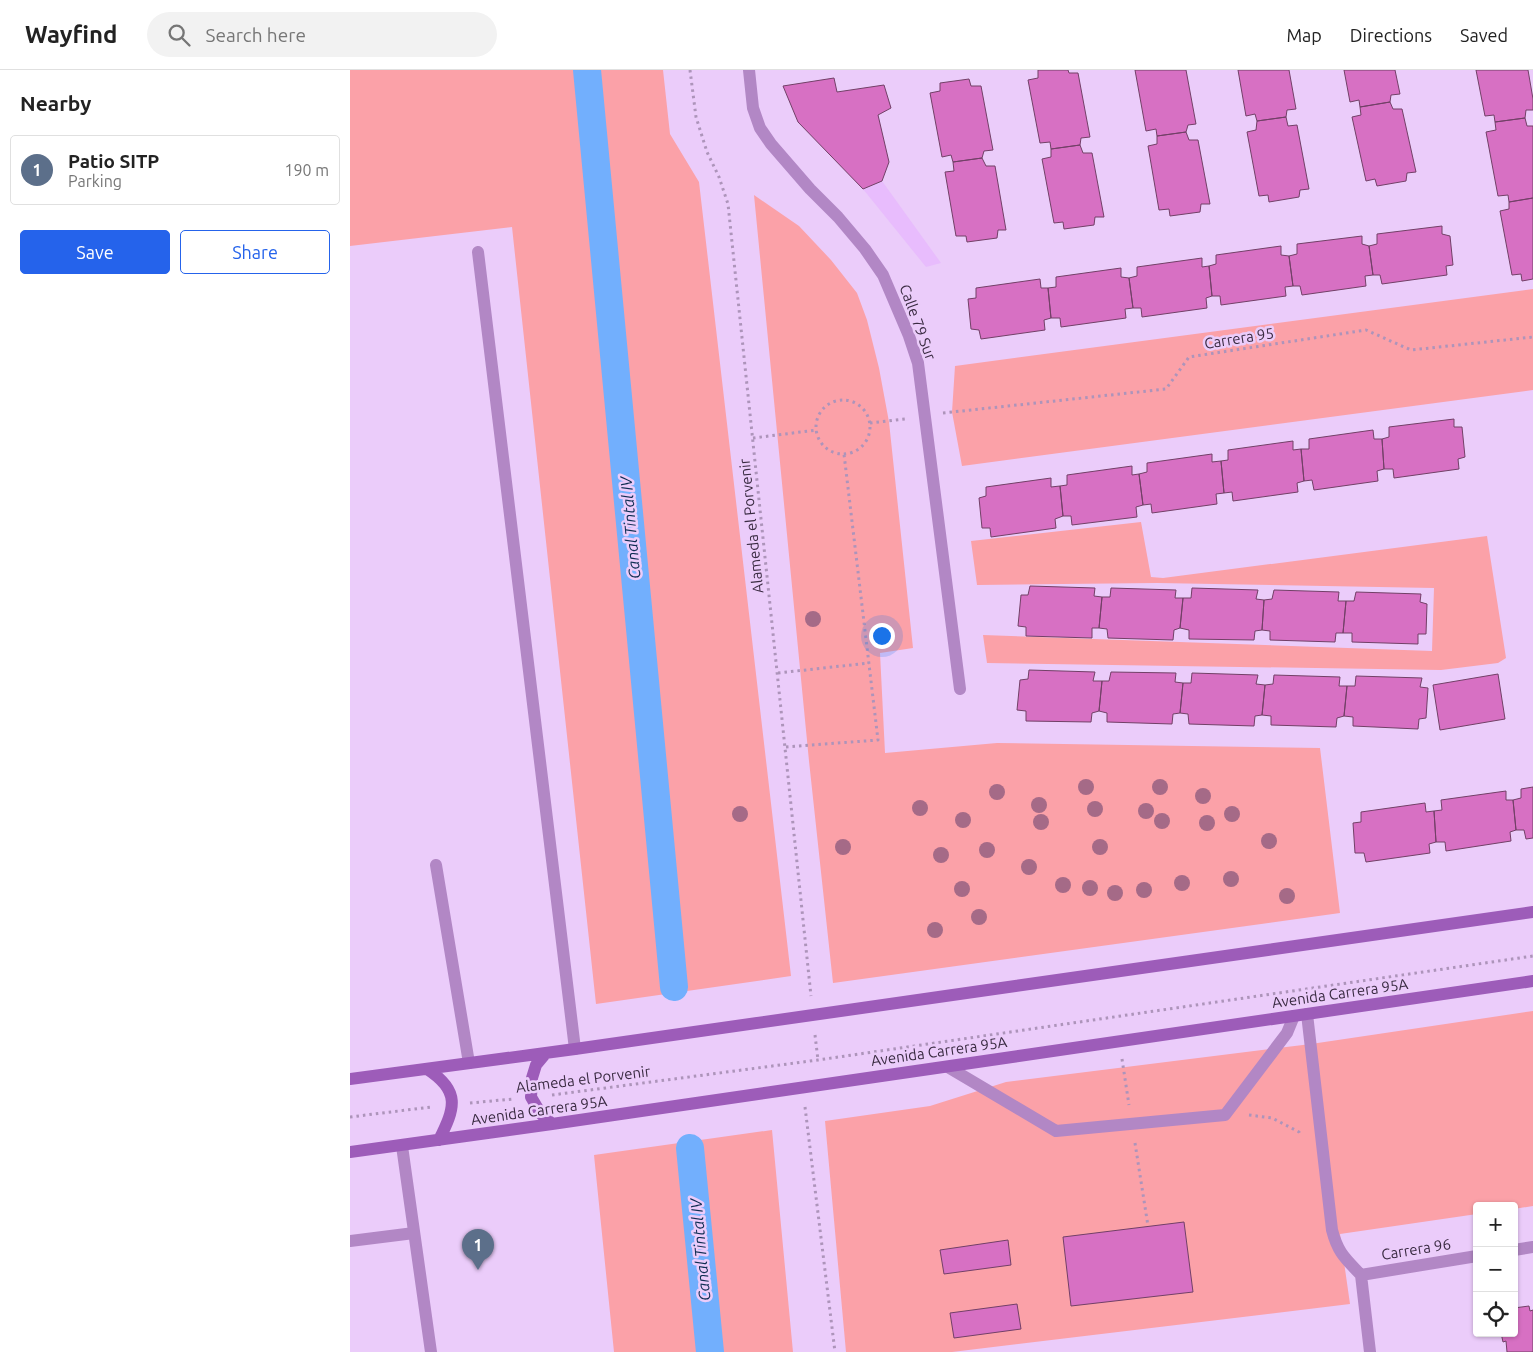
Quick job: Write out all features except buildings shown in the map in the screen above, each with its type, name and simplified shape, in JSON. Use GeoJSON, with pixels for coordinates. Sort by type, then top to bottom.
{"type":"FeatureCollection","features":[{"type":"Feature","properties":{"kind":"main road"},"geometry":{"type":"LineString","coordinates":[[350,1078],[575,1049],[1533,912]]}},
{"type":"Feature","properties":{"kind":"main road","name":"Avenida Carrera 95A"},"geometry":{"type":"LineString","coordinates":[[350,1152],[402,1146],[1533,981]]}},
{"type":"Feature","properties":{"kind":"main road"},"geometry":{"type":"LineString","coordinates":[[546,1053],[536,1065],[532,1078],[531,1097],[541,1114],[552,1124]]}},
{"type":"Feature","properties":{"kind":"main road"},"geometry":{"type":"LineString","coordinates":[[427,1069],[436,1074],[448,1087],[451,1096],[451,1114],[439,1140]]}},
{"type":"Feature","properties":{"kind":"street","name":"Calle 79 Sur"},"geometry":{"type":"LineString","coordinates":[[749,70],[754,108],[760,128],[771,144],[810,189],[838,217],[865,249],[883,275],[909,336],[918,363],[960,689]]}},
{"type":"Feature","properties":{"kind":"street"},"geometry":{"type":"LineString","coordinates":[[478,252],[575,1049]]}},
{"type":"Feature","properties":{"kind":"street"},"geometry":{"type":"LineString","coordinates":[[436,865],[470,1063]]}},
{"type":"Feature","properties":{"kind":"street"},"geometry":{"type":"LineString","coordinates":[[948,1066],[1056,1131],[1225,1114],[1301,1015]]}},
{"type":"Feature","properties":{"kind":"street"},"geometry":{"type":"LineString","coordinates":[[1301,1015],[1332,1230],[1335,1243],[1341,1253],[1361,1275],[1370,1352]]}},
{"type":"Feature","properties":{"kind":"street"},"geometry":{"type":"LineString","coordinates":[[402,1146],[431,1352]]}},
{"type":"Feature","properties":{"kind":"street"},"geometry":{"type":"LineString","coordinates":[[350,1241],[414,1233]]}},
{"type":"Feature","properties":{"kind":"street"},"geometry":{"type":"LineString","coordinates":[[1518,1249],[1533,1247]]}},
{"type":"Feature","properties":{"kind":"street","name":"Carrera 96"},"geometry":{"type":"LineString","coordinates":[[1361,1275],[1473,1257]]}},
{"type":"Feature","properties":{"kind":"path","name":"Alameda el Porvenir"},"geometry":{"type":"LineString","coordinates":[[690,70],[696,117],[707,152],[719,177],[728,204],[810,986]]}},
{"type":"Feature","properties":{"kind":"path","name":"Carrera 95"},"geometry":{"type":"LineString","coordinates":[[870,423],[1166,389],[1189,357],[1366,330],[1410,350],[1533,337]]}},
{"type":"Feature","properties":{"kind":"path"},"geometry":{"type":"LineString","coordinates":[[846,400],[862,408],[870,423],[866,440],[853,452],[844,454],[836,453],[821,443],[817,430],[818,418],[822,410],[829,404],[837,401],[846,400]]}},
{"type":"Feature","properties":{"kind":"path"},"geometry":{"type":"LineString","coordinates":[[753,438],[817,430]]}},
{"type":"Feature","properties":{"kind":"path"},"geometry":{"type":"LineString","coordinates":[[785,747],[878,740],[844,454]]}},
{"type":"Feature","properties":{"kind":"path"},"geometry":{"type":"LineString","coordinates":[[778,673],[869,663]]}},
{"type":"Feature","properties":{"kind":"path","name":"Alameda el Porvenir"},"geometry":{"type":"LineString","coordinates":[[350,1117],[577,1092],[818,1060],[1533,956]]}},
{"type":"Feature","properties":{"kind":"path"},"geometry":{"type":"LineString","coordinates":[[803,1088],[835,1352]]}},
{"type":"Feature","properties":{"kind":"shaded area"},"geometry":{"type":"Polygon","coordinates":[[[350,70],[663,70],[670,134],[699,182],[791,976],[596,1004],[512,227],[350,246],[350,70]]]}},
{"type":"Feature","properties":{"kind":"shaded area"},"geometry":{"type":"Polygon","coordinates":[[[882,181],[941,263],[926,267],[863,189],[882,181]]]}},
{"type":"Feature","properties":{"kind":"shaded area"},"geometry":{"type":"Polygon","coordinates":[[[754,195],[799,226],[831,260],[857,293],[867,320],[879,368],[889,422],[913,648],[880,653],[885,753],[997,743],[1320,748],[1340,913],[833,983],[809,761],[754,195]]]}},
{"type":"Feature","properties":{"kind":"shaded area"},"geometry":{"type":"Polygon","coordinates":[[[1533,289],[1533,390],[962,466],[952,412],[955,366],[1533,289]]]}},
{"type":"Feature","properties":{"kind":"shaded area"},"geometry":{"type":"Polygon","coordinates":[[[1141,522],[1151,577],[1163,578],[1487,536],[1506,658],[1498,663],[1441,670],[987,663],[983,635],[1432,651],[1434,588],[1157,583],[977,585],[971,541],[1141,522]]]}},
{"type":"Feature","properties":{"kind":"shaded area"},"geometry":{"type":"Polygon","coordinates":[[[1533,1011],[1533,1206],[1518,1208],[1518,1202],[1473,1202],[1473,1215],[1340,1234],[1350,1304],[952,1352],[846,1352],[825,1121],[930,1106],[1006,1082],[1311,1044],[1533,1011]]]}},
{"type":"Feature","properties":{"kind":"shaded area"},"geometry":{"type":"Polygon","coordinates":[[[772,1130],[793,1352],[614,1352],[594,1155],[772,1130]]]}},
{"type":"Feature","properties":{"kind":"waterway","name":"Canal Tintal IV"},"geometry":{"type":"LineString","coordinates":[[587,70],[674,987]]}},
{"type":"Feature","properties":{"kind":"waterway","name":"Canal Tintal IV"},"geometry":{"type":"LineString","coordinates":[[690,1148],[710,1352]]}},
{"type":"Feature","properties":{"kind":"place","name":"Patio SITP"},"geometry":{"type":"Point","coordinates":[478,1270]}}]}
